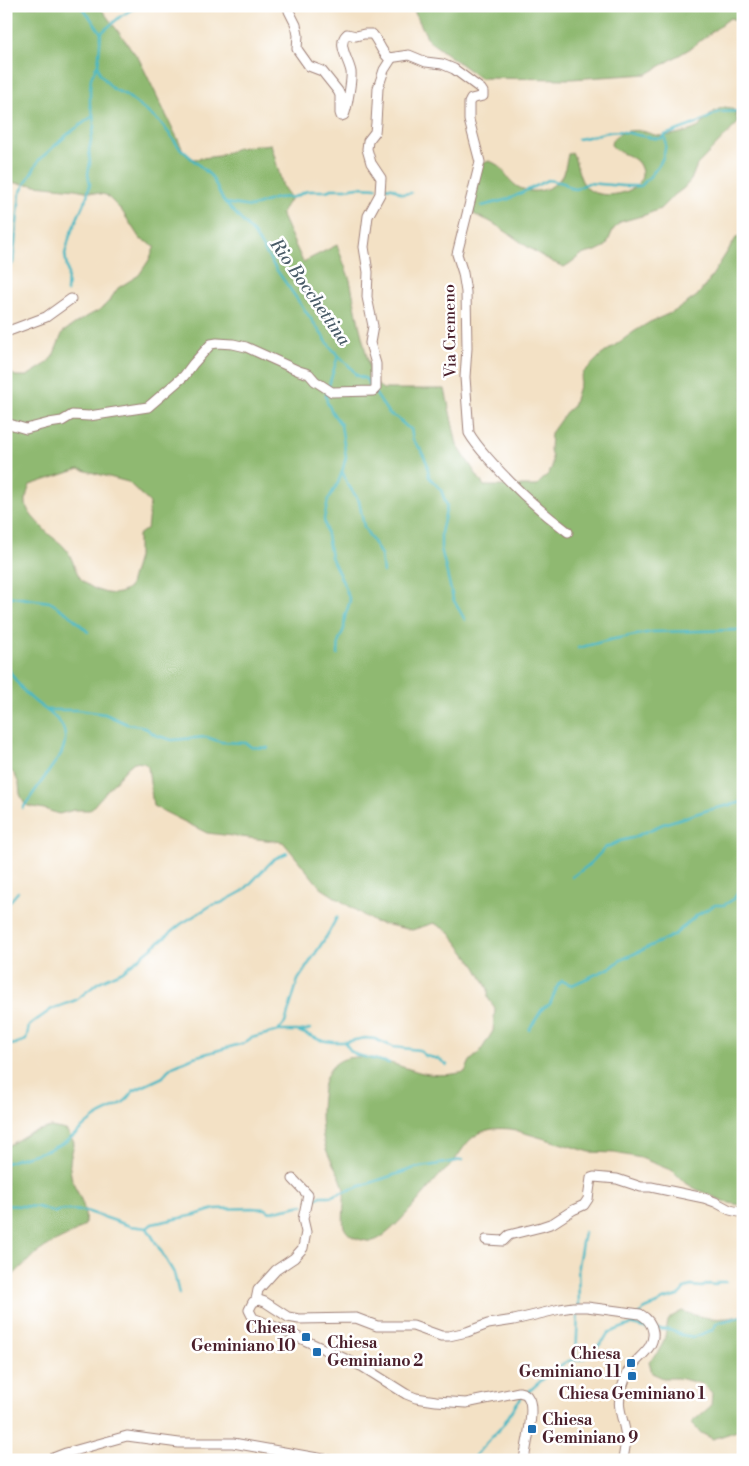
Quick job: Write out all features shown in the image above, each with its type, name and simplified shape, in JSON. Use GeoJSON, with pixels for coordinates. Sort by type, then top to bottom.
{"type":"FeatureCollection","features":[{"type":"Feature","properties":{"kind":"street"},"geometry":{"type":"LineString","coordinates":[[6,423],[26,429],[49,422],[62,421],[72,416],[89,416],[148,407],[184,376],[211,344],[217,343],[246,347],[309,374],[315,381],[332,392],[373,391],[376,388],[377,371],[370,343],[373,326],[367,297],[368,272],[364,247],[368,216],[379,199],[381,178],[371,163],[367,149],[368,141],[375,132],[378,88],[384,70],[392,59],[385,56],[372,34],[356,36],[347,34],[344,36],[342,44],[352,78],[346,110],[342,116],[340,113],[340,96],[338,91],[322,71],[309,66],[297,49],[298,36],[296,25],[289,11],[289,6]]}},
{"type":"Feature","properties":{"kind":"street","name":"Via Cremeno"},"geometry":{"type":"LineString","coordinates":[[392,59],[409,55],[426,62],[442,64],[454,69],[483,92],[483,96],[471,99],[469,103],[470,124],[480,162],[457,254],[466,292],[467,348],[465,377],[469,433],[501,474],[542,512],[568,532]]}},
{"type":"Feature","properties":{"kind":"street"},"geometry":{"type":"LineString","coordinates":[[6,332],[46,317],[71,299]]}},
{"type":"Feature","properties":{"kind":"street"},"geometry":{"type":"LineString","coordinates":[[486,1240],[503,1240],[509,1235],[553,1223],[573,1210],[584,1206],[588,1199],[591,1178],[594,1177],[617,1179],[641,1187],[651,1187],[704,1198],[730,1210],[743,1213]]}},
{"type":"Feature","properties":{"kind":"street"},"geometry":{"type":"LineString","coordinates":[[294,1179],[308,1195],[303,1219],[306,1232],[303,1248],[294,1258],[276,1270],[258,1290],[256,1300],[249,1307],[249,1313],[253,1318],[363,1367],[406,1394],[416,1398],[466,1403],[519,1392],[524,1393],[529,1398],[531,1411],[524,1460]]}},
{"type":"Feature","properties":{"kind":"street"},"geometry":{"type":"LineString","coordinates":[[256,1300],[262,1300],[288,1317],[299,1319],[356,1318],[377,1326],[412,1326],[441,1336],[450,1336],[488,1324],[514,1320],[560,1308],[595,1308],[640,1314],[650,1323],[653,1329],[653,1336],[652,1343],[648,1349],[629,1370],[622,1388],[619,1407],[626,1442],[623,1460]]}},
{"type":"Feature","properties":{"kind":"street"},"geometry":{"type":"LineString","coordinates":[[48,1460],[127,1436],[179,1443],[233,1443],[329,1460]]}},
{"type":"Feature","properties":{"kind":"green space"},"geometry":{"type":"Polygon","coordinates":[[[6,6],[99,6],[139,59],[184,152],[194,159],[219,156],[237,148],[271,144],[283,187],[291,198],[281,214],[303,262],[337,245],[350,280],[373,382],[383,389],[445,389],[457,445],[484,486],[536,486],[552,467],[551,433],[566,412],[573,406],[583,373],[600,356],[635,331],[675,311],[697,296],[736,238],[743,233],[743,1208],[741,1205],[728,1203],[696,1189],[684,1182],[673,1171],[641,1158],[615,1153],[590,1152],[511,1129],[498,1129],[482,1132],[473,1137],[450,1166],[408,1212],[380,1238],[370,1241],[352,1236],[344,1227],[343,1184],[326,1149],[323,1134],[321,1119],[322,1096],[329,1072],[338,1062],[350,1058],[364,1057],[428,1074],[444,1075],[465,1072],[470,1061],[480,1052],[493,1031],[495,1008],[488,998],[488,989],[476,967],[449,932],[434,923],[412,930],[374,922],[321,888],[283,842],[207,833],[153,806],[148,767],[144,763],[134,762],[128,767],[90,810],[74,810],[59,814],[28,806],[24,803],[15,775],[6,766],[6,371],[16,376],[27,376],[46,364],[53,356],[63,332],[101,309],[118,288],[139,275],[149,260],[155,246],[140,239],[122,211],[106,195],[75,189],[6,182],[6,6]],[[79,469],[30,485],[26,498],[27,507],[35,520],[65,548],[81,579],[93,588],[114,594],[129,588],[138,557],[138,535],[147,529],[150,503],[128,482],[79,469]]]}},
{"type":"Feature","properties":{"kind":"green space"},"geometry":{"type":"Polygon","coordinates":[[[414,6],[743,6],[743,22],[730,18],[691,48],[647,74],[571,79],[480,78],[429,41],[415,13],[414,6]]]}},
{"type":"Feature","properties":{"kind":"green space"},"geometry":{"type":"Polygon","coordinates":[[[725,107],[735,111],[738,123],[697,165],[691,180],[684,188],[660,209],[620,222],[613,230],[606,246],[581,255],[564,267],[544,258],[487,220],[474,214],[472,205],[480,165],[489,161],[500,168],[519,188],[537,191],[549,188],[559,180],[564,171],[568,154],[572,152],[582,181],[587,188],[604,195],[625,192],[634,188],[640,182],[642,174],[637,161],[611,145],[618,134],[643,131],[662,136],[688,131],[697,128],[714,112],[725,107]]]}},
{"type":"Feature","properties":{"kind":"green space"},"geometry":{"type":"Polygon","coordinates":[[[51,1127],[66,1130],[74,1142],[70,1169],[71,1177],[82,1202],[85,1225],[40,1251],[6,1284],[6,1147],[29,1133],[51,1127]]]}},
{"type":"Feature","properties":{"kind":"green space"},"geometry":{"type":"Polygon","coordinates":[[[682,1311],[712,1318],[743,1315],[743,1429],[713,1439],[701,1433],[691,1423],[711,1406],[712,1393],[703,1384],[678,1378],[663,1378],[652,1373],[649,1361],[658,1352],[664,1341],[668,1321],[671,1317],[682,1311]]]}},
{"type":"Feature","properties":{"kind":"waterway","name":"Rio Bocchettina"},"geometry":{"type":"LineString","coordinates":[[80,6],[101,33],[98,66],[100,74],[113,89],[126,95],[162,124],[179,147],[212,177],[223,200],[254,234],[332,349],[356,375],[366,379],[372,389]]}},
{"type":"Feature","properties":{"kind":"waterway"},"geometry":{"type":"LineString","coordinates":[[101,33],[121,16],[138,6]]}},
{"type":"Feature","properties":{"kind":"waterway"},"geometry":{"type":"LineString","coordinates":[[67,292],[68,274],[65,254],[70,235],[87,196],[90,184],[88,174],[90,163],[89,150],[94,126],[90,105],[90,90],[91,78],[98,63]]}},
{"type":"Feature","properties":{"kind":"waterway"},"geometry":{"type":"LineString","coordinates":[[578,139],[618,131],[660,139],[665,135],[698,123],[719,112],[743,111]]}},
{"type":"Feature","properties":{"kind":"waterway"},"geometry":{"type":"LineString","coordinates":[[6,271],[13,263],[20,193],[39,160],[68,134],[93,116]]}},
{"type":"Feature","properties":{"kind":"waterway"},"geometry":{"type":"LineString","coordinates":[[482,206],[509,199],[548,180],[564,183],[570,188],[576,189],[588,183],[641,186],[656,169],[663,157],[665,135]]}},
{"type":"Feature","properties":{"kind":"waterway"},"geometry":{"type":"LineString","coordinates":[[225,203],[251,207],[276,198],[294,197],[307,191],[358,187],[377,188]]}},
{"type":"Feature","properties":{"kind":"waterway"},"geometry":{"type":"LineString","coordinates":[[383,187],[393,188],[402,194],[411,193]]}},
{"type":"Feature","properties":{"kind":"waterway"},"geometry":{"type":"LineString","coordinates":[[338,356],[326,395],[327,402],[341,425],[346,457],[338,483],[328,500],[324,519],[331,557],[350,601],[345,616],[344,629],[339,640],[338,654]]}},
{"type":"Feature","properties":{"kind":"waterway","name":"Rio Bocchettina"},"geometry":{"type":"LineString","coordinates":[[375,393],[389,414],[411,429],[413,440],[421,450],[427,463],[429,477],[441,490],[447,506],[441,533],[441,548],[453,599],[465,620]]}},
{"type":"Feature","properties":{"kind":"waterway"},"geometry":{"type":"LineString","coordinates":[[343,473],[359,501],[364,527],[381,555],[383,572]]}},
{"type":"Feature","properties":{"kind":"waterway"},"geometry":{"type":"LineString","coordinates":[[6,596],[50,602],[71,616],[88,632]]}},
{"type":"Feature","properties":{"kind":"waterway"},"geometry":{"type":"LineString","coordinates":[[578,648],[652,632],[743,630]]}},
{"type":"Feature","properties":{"kind":"waterway"},"geometry":{"type":"LineString","coordinates":[[6,665],[24,692],[59,721],[65,735],[65,743],[61,754],[23,808]]}},
{"type":"Feature","properties":{"kind":"waterway"},"geometry":{"type":"LineString","coordinates":[[46,710],[77,710],[105,714],[172,740],[206,737],[221,742],[246,743],[251,747],[268,748]]}},
{"type":"Feature","properties":{"kind":"waterway"},"geometry":{"type":"LineString","coordinates":[[572,877],[589,865],[605,848],[620,841],[632,838],[663,824],[708,810],[743,802]]}},
{"type":"Feature","properties":{"kind":"waterway"},"geometry":{"type":"LineString","coordinates":[[6,1046],[26,1040],[29,1026],[35,1021],[52,1009],[76,1000],[99,982],[123,971],[181,924],[212,905],[221,903],[243,891],[274,859],[287,853]]}},
{"type":"Feature","properties":{"kind":"waterway"},"geometry":{"type":"LineString","coordinates":[[529,1030],[543,1008],[550,1004],[558,985],[562,981],[572,985],[612,967],[619,961],[674,935],[697,915],[715,905],[724,905],[734,899],[740,889],[743,888]]}},
{"type":"Feature","properties":{"kind":"waterway"},"geometry":{"type":"LineString","coordinates":[[6,906],[18,892]]}},
{"type":"Feature","properties":{"kind":"waterway"},"geometry":{"type":"LineString","coordinates":[[279,1030],[285,1023],[298,980],[337,917]]}},
{"type":"Feature","properties":{"kind":"waterway"},"geometry":{"type":"LineString","coordinates":[[300,1031],[310,1029]]}},
{"type":"Feature","properties":{"kind":"waterway"},"geometry":{"type":"LineString","coordinates":[[6,1163],[51,1149],[65,1142],[96,1117],[122,1103],[133,1091],[163,1077],[173,1066],[194,1057],[278,1031],[298,1031],[320,1040],[332,1042],[345,1042],[365,1038],[375,1039],[393,1047],[419,1050],[426,1056],[439,1059],[447,1065]]}},
{"type":"Feature","properties":{"kind":"waterway"},"geometry":{"type":"LineString","coordinates":[[345,1043],[357,1055],[389,1063]]}},
{"type":"Feature","properties":{"kind":"waterway"},"geometry":{"type":"LineString","coordinates":[[309,1203],[321,1196],[331,1196],[415,1168],[462,1160]]}},
{"type":"Feature","properties":{"kind":"waterway"},"geometry":{"type":"LineString","coordinates":[[6,1205],[38,1207],[54,1212],[64,1210],[86,1211],[130,1226],[147,1228],[152,1224],[215,1209],[252,1208],[266,1209],[270,1212],[303,1205]]}},
{"type":"Feature","properties":{"kind":"waterway"},"geometry":{"type":"LineString","coordinates":[[147,1228],[174,1273],[179,1294]]}},
{"type":"Feature","properties":{"kind":"waterway"},"geometry":{"type":"LineString","coordinates":[[579,1305],[578,1265],[584,1232]]}},
{"type":"Feature","properties":{"kind":"waterway"},"geometry":{"type":"LineString","coordinates":[[527,1393],[564,1363],[588,1356],[604,1340],[608,1333],[635,1323],[643,1310],[663,1300],[678,1296],[685,1288],[726,1282]]}},
{"type":"Feature","properties":{"kind":"waterway"},"geometry":{"type":"LineString","coordinates":[[576,1360],[578,1310]]}},
{"type":"Feature","properties":{"kind":"waterway"},"geometry":{"type":"LineString","coordinates":[[632,1325],[670,1330],[694,1337],[712,1330],[717,1323],[743,1316]]}},
{"type":"Feature","properties":{"kind":"waterway"},"geometry":{"type":"LineString","coordinates":[[471,1460],[503,1425],[522,1395]]}},
{"type":"Feature","properties":{"kind":"place","name":"Chiesa Geminiano 10"},"geometry":{"type":"Point","coordinates":[306,1337]}},
{"type":"Feature","properties":{"kind":"place","name":"Chiesa Geminiano 2"},"geometry":{"type":"Point","coordinates":[317,1352]}},
{"type":"Feature","properties":{"kind":"place","name":"Chiesa Geminiano 11"},"geometry":{"type":"Point","coordinates":[631,1363]}},
{"type":"Feature","properties":{"kind":"place","name":"Chiesa Geminiano 1"},"geometry":{"type":"Point","coordinates":[632,1376]}},
{"type":"Feature","properties":{"kind":"place","name":"Chiesa Geminiano 9"},"geometry":{"type":"Point","coordinates":[532,1429]}}]}
